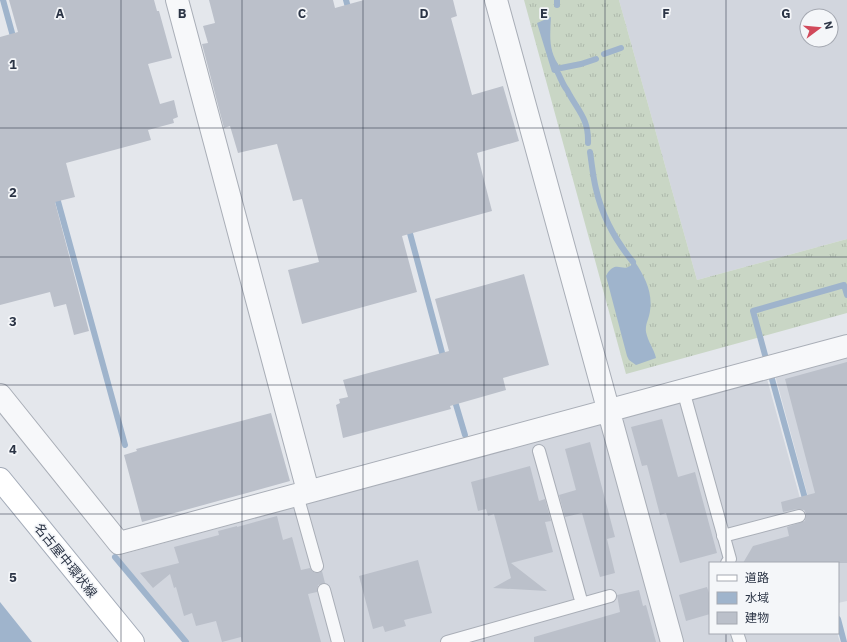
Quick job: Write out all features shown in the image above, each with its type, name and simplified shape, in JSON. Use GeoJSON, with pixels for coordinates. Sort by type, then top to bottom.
{"type":"FeatureCollection","features":[{"type":"Feature","properties":{"kind":"main road","name":"名古屋中環状線"},"geometry":{"type":"LineString","coordinates":[[0,479],[133,642]]}},
{"type":"Feature","properties":{"kind":"street"},"geometry":{"type":"LineString","coordinates":[[177,0],[302,493]]}},
{"type":"Feature","properties":{"kind":"street"},"geometry":{"type":"LineString","coordinates":[[496,0],[672,642]]}},
{"type":"Feature","properties":{"kind":"street"},"geometry":{"type":"LineString","coordinates":[[0,395],[118,543],[847,346]]}},
{"type":"Feature","properties":{"kind":"lane"},"geometry":{"type":"LineString","coordinates":[[683,390],[730,559],[728,562]]}},
{"type":"Feature","properties":{"kind":"lane"},"geometry":{"type":"LineString","coordinates":[[539,452],[582,604]]}},
{"type":"Feature","properties":{"kind":"lane"},"geometry":{"type":"LineString","coordinates":[[302,493],[317,566]]}},
{"type":"Feature","properties":{"kind":"lane"},"geometry":{"type":"LineString","coordinates":[[723,536],[799,516]]}},
{"type":"Feature","properties":{"kind":"lane"},"geometry":{"type":"LineString","coordinates":[[324,590],[338,642]]}},
{"type":"Feature","properties":{"kind":"lane"},"geometry":{"type":"LineString","coordinates":[[447,642],[610,596]]}},
{"type":"Feature","properties":{"kind":"shaded area"},"geometry":{"type":"Polygon","coordinates":[[[619,0],[847,0],[847,239],[697,280],[619,0]]]}},
{"type":"Feature","properties":{"kind":"shaded area"},"geometry":{"type":"Polygon","coordinates":[[[847,356],[847,601],[839,603],[839,562],[826,562],[775,375],[847,356]]]}},
{"type":"Feature","properties":{"kind":"shaded area"},"geometry":{"type":"Polygon","coordinates":[[[767,379],[818,562],[709,562],[709,634],[837,634],[840,642],[683,642],[623,420],[626,415],[767,379]]]}},
{"type":"Feature","properties":{"kind":"shaded area"},"geometry":{"type":"Polygon","coordinates":[[[598,424],[602,426],[661,642],[189,642],[117,556],[598,424]]]}},
{"type":"Feature","properties":{"kind":"green space"},"geometry":{"type":"Polygon","coordinates":[[[524,0],[619,0],[697,280],[847,239],[847,313],[626,374],[524,0]]]}},
{"type":"Feature","properties":{"kind":"water"},"geometry":{"type":"Polygon","coordinates":[[[551,17],[550,37],[552,50],[561,68],[558,73],[552,72],[537,23],[551,17]]]}},
{"type":"Feature","properties":{"kind":"water"},"geometry":{"type":"Polygon","coordinates":[[[635,262],[645,279],[649,292],[651,304],[646,332],[656,358],[636,365],[629,360],[627,356],[606,276],[612,268],[624,268],[631,266],[635,262]]]}},
{"type":"Feature","properties":{"kind":"water"},"geometry":{"type":"Polygon","coordinates":[[[0,602],[32,642],[0,642],[0,602]]]}},
{"type":"Feature","properties":{"kind":"building"},"geometry":{"type":"Polygon","coordinates":[[[9,0],[154,0],[157,11],[159,11],[172,58],[148,64],[160,104],[174,100],[178,117],[173,119],[174,123],[148,130],[151,140],[66,163],[75,197],[55,202],[89,331],[74,335],[66,304],[54,307],[50,292],[0,305],[0,37],[18,32],[9,0]]]}},
{"type":"Feature","properties":{"kind":"building"},"geometry":{"type":"Polygon","coordinates":[[[209,0],[333,0],[335,8],[364,0],[453,0],[457,16],[451,18],[472,95],[503,86],[519,141],[477,153],[492,211],[402,236],[417,292],[302,324],[288,270],[319,262],[302,199],[293,201],[277,144],[238,153],[230,126],[224,128],[202,44],[208,43],[203,26],[215,23],[209,0]]]}},
{"type":"Feature","properties":{"kind":"building"},"geometry":{"type":"Polygon","coordinates":[[[524,274],[549,365],[503,378],[506,390],[450,406],[451,409],[343,438],[336,405],[340,403],[339,399],[348,397],[343,380],[449,351],[435,299],[524,274]]]}},
{"type":"Feature","properties":{"kind":"building"},"geometry":{"type":"Polygon","coordinates":[[[847,362],[847,563],[744,562],[753,546],[789,536],[787,527],[805,521],[806,514],[804,510],[797,509],[783,512],[781,502],[815,493],[785,379],[847,362]]]}},
{"type":"Feature","properties":{"kind":"building"},"geometry":{"type":"Polygon","coordinates":[[[271,413],[290,481],[142,522],[124,455],[137,451],[136,449],[271,413]]]}},
{"type":"Feature","properties":{"kind":"building"},"geometry":{"type":"Polygon","coordinates":[[[662,419],[678,477],[695,472],[717,553],[680,563],[666,513],[660,515],[647,465],[642,466],[631,427],[662,419]]]}},
{"type":"Feature","properties":{"kind":"building"},"geometry":{"type":"Polygon","coordinates":[[[590,442],[615,537],[607,539],[615,573],[600,577],[582,513],[565,517],[559,495],[576,490],[565,449],[590,442]]]}},
{"type":"Feature","properties":{"kind":"building"},"geometry":{"type":"Polygon","coordinates":[[[530,466],[539,501],[545,499],[551,521],[545,522],[553,552],[511,563],[547,591],[493,588],[511,578],[494,514],[488,516],[486,509],[478,511],[471,482],[530,466]]]}},
{"type":"Feature","properties":{"kind":"building"},"geometry":{"type":"Polygon","coordinates":[[[277,516],[283,540],[292,537],[301,570],[310,568],[315,573],[322,571],[325,583],[318,585],[317,592],[308,594],[321,642],[242,642],[241,637],[222,642],[216,621],[196,626],[192,613],[184,616],[176,587],[174,588],[170,574],[153,588],[140,573],[179,563],[174,547],[219,535],[218,531],[277,516]]]}},
{"type":"Feature","properties":{"kind":"building"},"geometry":{"type":"Polygon","coordinates":[[[418,560],[432,613],[404,620],[406,626],[385,632],[383,626],[373,629],[359,576],[418,560]]]}},
{"type":"Feature","properties":{"kind":"building"},"geometry":{"type":"Polygon","coordinates":[[[707,587],[709,593],[709,614],[686,621],[679,595],[707,587]]]}},
{"type":"Feature","properties":{"kind":"building"},"geometry":{"type":"Polygon","coordinates":[[[639,590],[643,606],[646,605],[656,642],[534,642],[534,637],[620,612],[617,595],[639,590]]]}},
{"type":"Feature","properties":{"kind":"waterway"},"geometry":{"type":"LineString","coordinates":[[3,0],[14,40]]}},
{"type":"Feature","properties":{"kind":"waterway"},"geometry":{"type":"LineString","coordinates":[[346,0],[349,11]]}},
{"type":"Feature","properties":{"kind":"waterway"},"geometry":{"type":"LineString","coordinates":[[557,0],[557,5]]}},
{"type":"Feature","properties":{"kind":"waterway"},"geometry":{"type":"LineString","coordinates":[[604,54],[621,48]]}},
{"type":"Feature","properties":{"kind":"waterway"},"geometry":{"type":"LineString","coordinates":[[561,68],[596,59]]}},
{"type":"Feature","properties":{"kind":"waterway"},"geometry":{"type":"LineString","coordinates":[[558,73],[564,86],[582,115],[587,127],[588,143]]}},
{"type":"Feature","properties":{"kind":"waterway"},"geometry":{"type":"LineString","coordinates":[[590,152],[595,184],[602,209],[615,237],[633,262]]}},
{"type":"Feature","properties":{"kind":"waterway"},"geometry":{"type":"LineString","coordinates":[[56,194],[125,445]]}},
{"type":"Feature","properties":{"kind":"waterway"},"geometry":{"type":"LineString","coordinates":[[408,226],[444,360]]}},
{"type":"Feature","properties":{"kind":"waterway"},"geometry":{"type":"LineString","coordinates":[[765,355],[753,311],[844,285],[847,295]]}},
{"type":"Feature","properties":{"kind":"waterway"},"geometry":{"type":"LineString","coordinates":[[772,379],[806,502]]}},
{"type":"Feature","properties":{"kind":"waterway"},"geometry":{"type":"LineString","coordinates":[[454,398],[465,435]]}},
{"type":"Feature","properties":{"kind":"waterway"},"geometry":{"type":"LineString","coordinates":[[115,557],[186,642]]}},
{"type":"Feature","properties":{"kind":"waterway"},"geometry":{"type":"LineString","coordinates":[[839,623],[844,642]]}}]}
